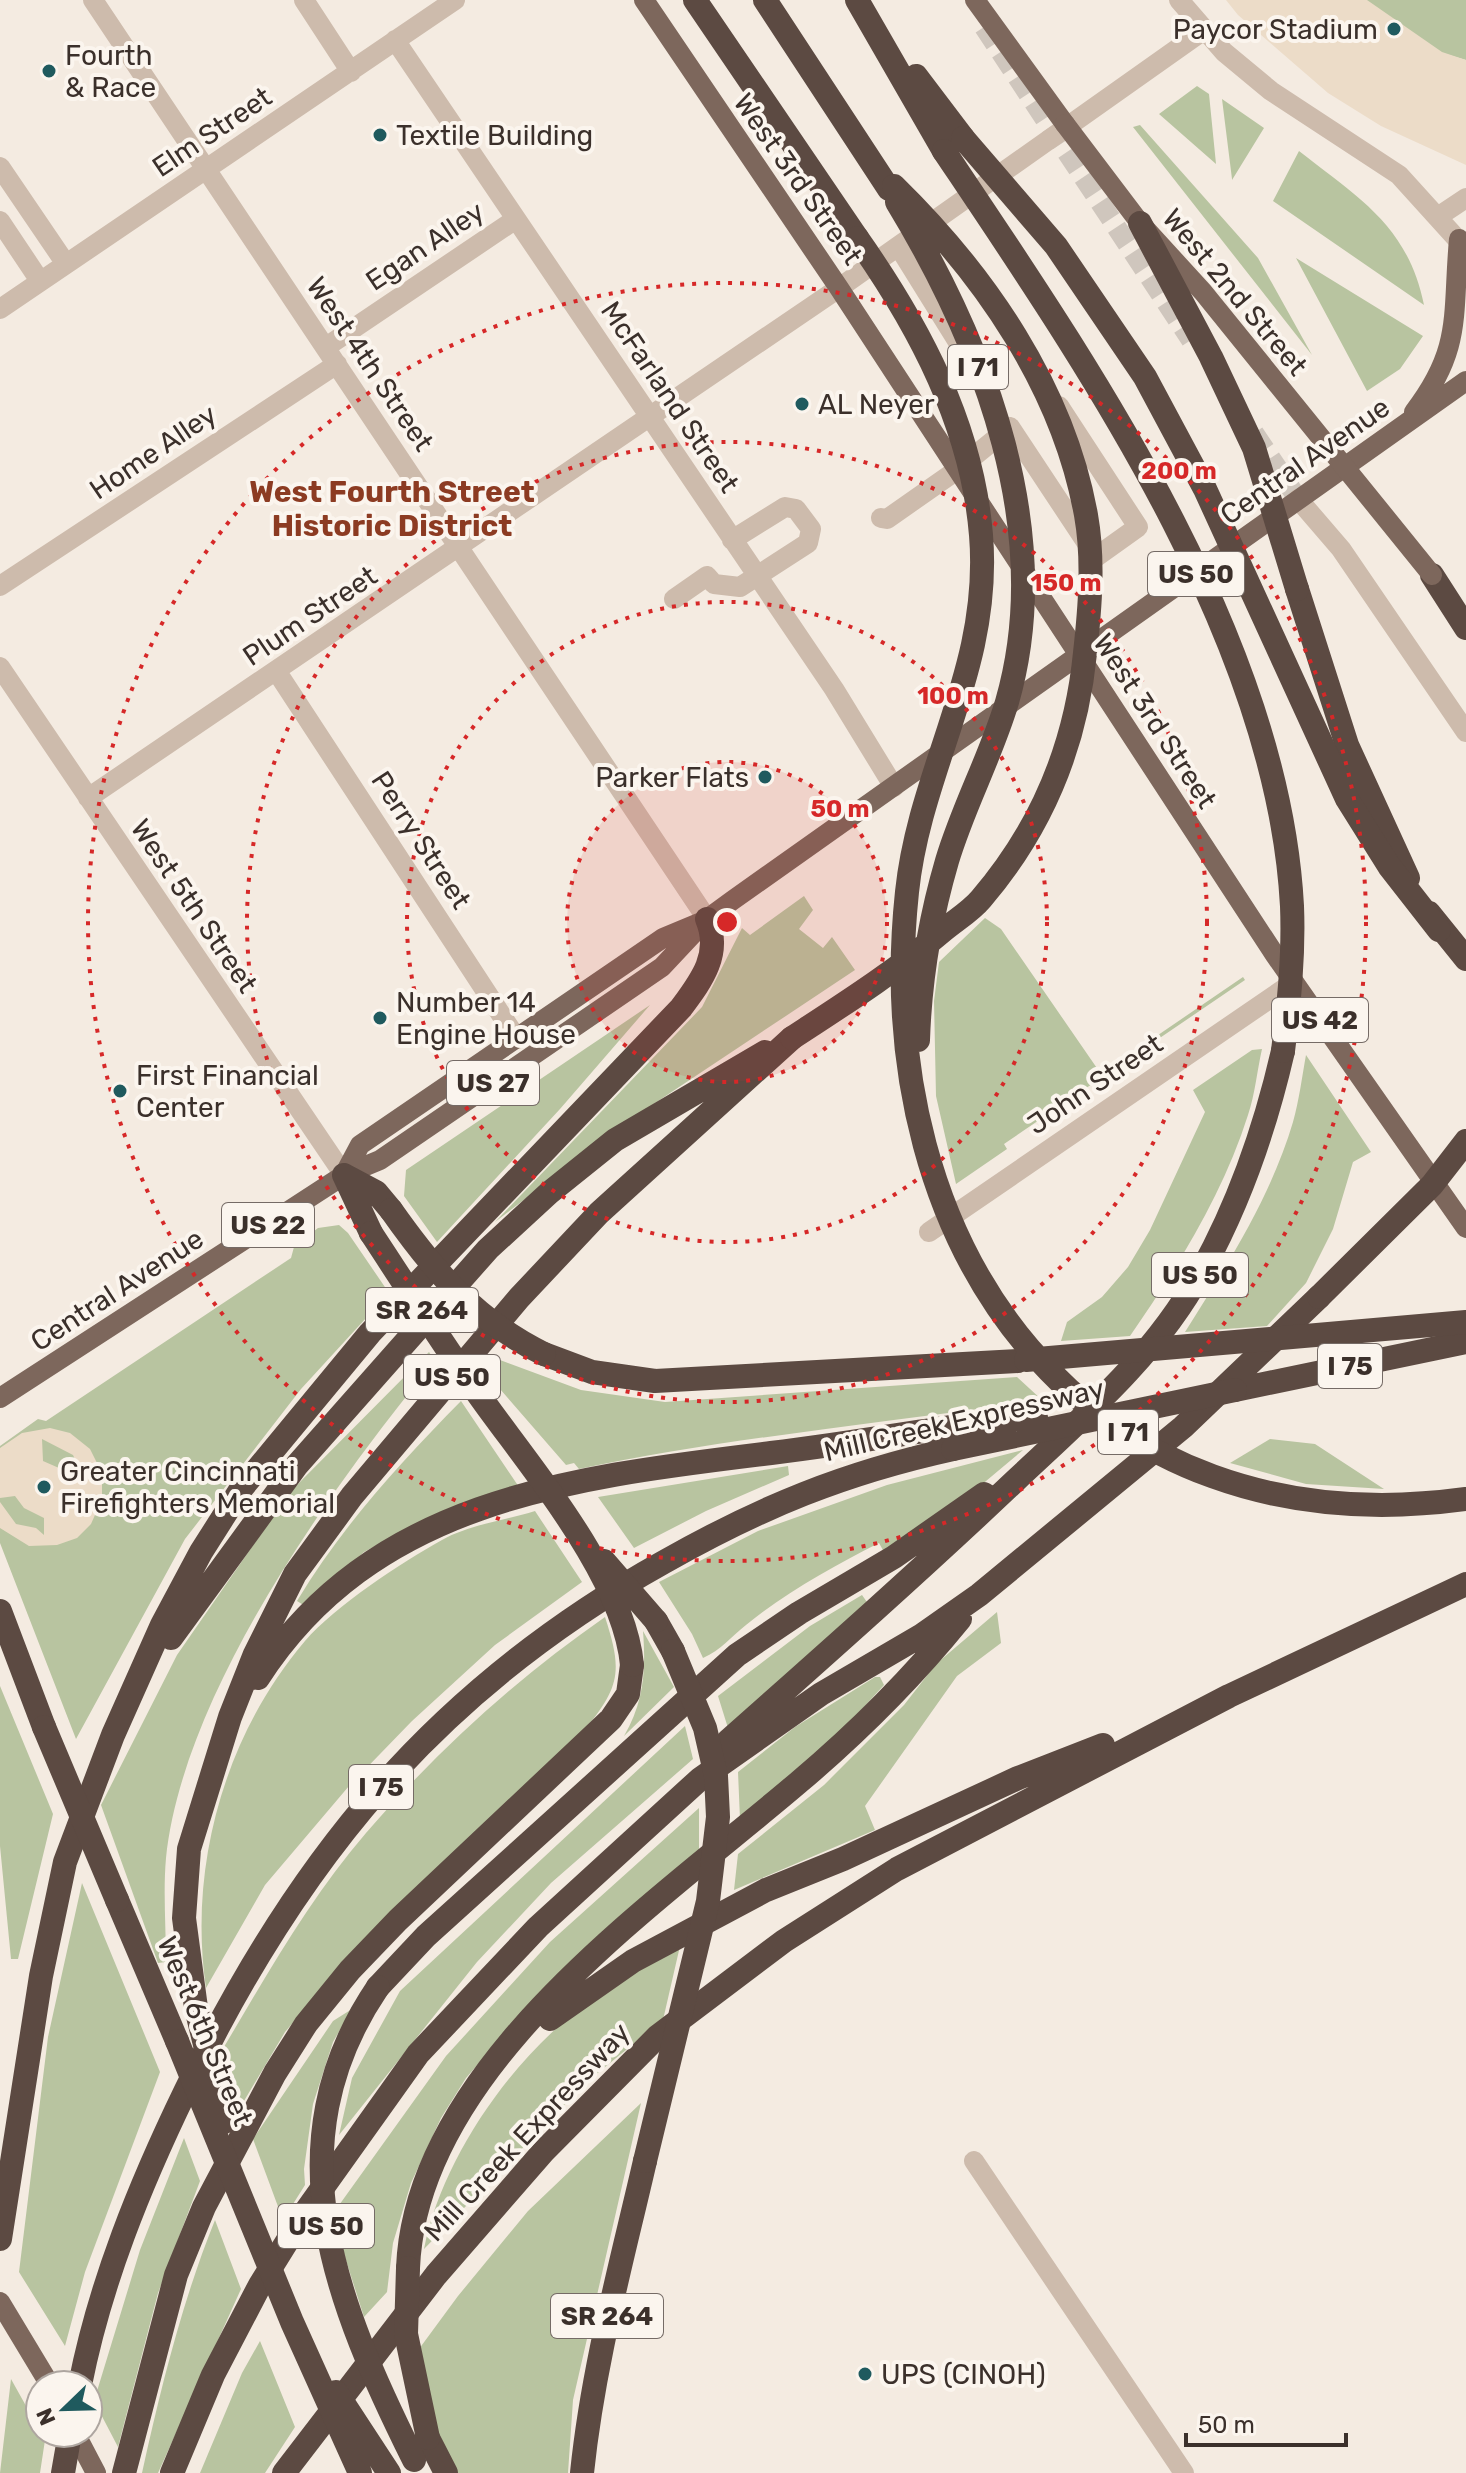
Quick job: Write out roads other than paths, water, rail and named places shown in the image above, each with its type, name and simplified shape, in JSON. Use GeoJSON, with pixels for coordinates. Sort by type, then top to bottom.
{"type":"FeatureCollection","features":[{"type":"Feature","properties":{"kind":"highway"},"geometry":{"type":"LineString","coordinates":[[695,0],[900,299],[933,364],[967,456],[981,535],[982,582],[973,648],[956,716],[919,819],[903,927],[901,982],[904,1027],[926,1154]]}},
{"type":"Feature","properties":{"kind":"highway","name":"I 71"},"geometry":{"type":"LineString","coordinates":[[765,0],[892,188],[930,256],[985,385],[1007,465],[1023,561],[1024,617],[1017,663],[1006,706],[948,860],[932,922],[919,1003],[918,1039],[926,1154],[961,1248],[1005,1320],[1053,1375],[1134,1436],[1209,1476],[1299,1500],[1394,1506],[1466,1499]]}},
{"type":"Feature","properties":{"kind":"highway"},"geometry":{"type":"LineString","coordinates":[[857,0],[954,144],[1056,246],[1145,377],[1205,489],[1347,799],[1389,866],[1466,959]]}},
{"type":"Feature","properties":{"kind":"highway","name":"US 50"},"geometry":{"type":"LineString","coordinates":[[418,2466],[378,2387],[331,2260],[321,2147],[332,2079],[352,2029],[378,1987],[426,1936],[737,1655],[799,1613],[894,1557],[1043,1455],[1127,1375],[1200,1275],[1257,1149],[1283,1051],[1293,964],[1289,881],[1278,803],[1248,698],[1158,491],[954,144]]}},
{"type":"Feature","properties":{"kind":"highway","name":"US 50"},"geometry":{"type":"LineString","coordinates":[[251,2217],[196,2008],[184,1918],[184,1886],[189,1849],[207,1784],[255,1654],[295,1574],[352,1496],[519,1298],[599,1213],[792,1038],[864,992],[980,901],[1032,829],[1063,761],[1082,688],[1091,599],[1086,516],[1055,411],[1025,354],[972,271],[892,188]]}},
{"type":"Feature","properties":{"kind":"highway"},"geometry":{"type":"LineString","coordinates":[[1140,223],[1211,357],[1254,448],[1347,745],[1396,857],[1439,930]]}},
{"type":"Feature","properties":{"kind":"highway"},"geometry":{"type":"LineString","coordinates":[[1432,575],[1466,628]]}},
{"type":"Feature","properties":{"kind":"highway"},"geometry":{"type":"LineString","coordinates":[[0,2239],[20,2100],[65,1862],[101,1765],[162,1625],[201,1552],[241,1489],[370,1333],[681,1008],[698,985],[713,950],[707,919]]}},
{"type":"Feature","properties":{"kind":"highway"},"geometry":{"type":"LineString","coordinates":[[128,1705],[186,1615],[297,1465],[488,1249],[549,1193],[615,1140],[792,1038]]}},
{"type":"Feature","properties":{"kind":"highway"},"geometry":{"type":"LineString","coordinates":[[172,2473],[213,2375],[260,2285],[306,2211],[418,2054],[538,1927],[700,1779],[821,1694],[922,1635],[979,1595],[1183,1427],[1432,1185],[1466,1141]]}},
{"type":"Feature","properties":{"kind":"highway"},"geometry":{"type":"LineString","coordinates":[[344,1175],[376,1192],[436,1271],[468,1305],[504,1332],[544,1354],[592,1372],[655,1381],[1018,1361],[1466,1322]]}},
{"type":"Feature","properties":{"kind":"highway","name":"SR 264"},"geometry":{"type":"LineString","coordinates":[[344,1175],[371,1233],[473,1387],[566,1517],[656,1621],[673,1651],[705,1728],[716,1776],[718,1817],[708,1901],[604,2330],[589,2404],[582,2473]]}},
{"type":"Feature","properties":{"kind":"highway","name":"Mill Creek Expressway"},"geometry":{"type":"LineString","coordinates":[[83,2369],[92,2322],[156,2152],[241,1979],[324,1857],[418,1746],[513,1659],[554,1628],[603,1596],[714,1533],[819,1485],[953,1449],[1466,1342]]}},
{"type":"Feature","properties":{"kind":"highway"},"geometry":{"type":"LineString","coordinates":[[207,1784],[253,1686],[301,1620],[370,1561],[423,1531],[498,1501],[613,1477],[969,1424],[1146,1408]]}},
{"type":"Feature","properties":{"kind":"highway"},"geometry":{"type":"LineString","coordinates":[[611,1860],[694,1771],[933,1559],[1043,1455]]}},
{"type":"Feature","properties":{"kind":"highway"},"geometry":{"type":"LineString","coordinates":[[124,2473],[176,2275],[198,2220],[275,2073],[306,2024],[350,1970],[398,1920],[611,1719],[628,1694],[632,1665],[630,1640],[615,1602],[566,1517]]}},
{"type":"Feature","properties":{"kind":"highway","name":"Mill Creek Expressway"},"geometry":{"type":"LineString","coordinates":[[284,2473],[436,2275],[543,2152],[658,2036],[784,1941],[897,1869],[1229,1696],[1466,1584]]}},
{"type":"Feature","properties":{"kind":"highway"},"geometry":{"type":"LineString","coordinates":[[446,2473],[428,2438],[406,2334],[408,2268],[414,2225],[434,2160],[448,2130],[492,2065],[589,1960],[853,1734],[944,1639],[979,1595]]}},
{"type":"Feature","properties":{"kind":"highway","name":"West 6th Street"},"geometry":{"type":"LineString","coordinates":[[0,1611],[44,1727],[251,2217],[292,2322],[360,2473]]}},
{"type":"Feature","properties":{"kind":"highway"},"geometry":{"type":"LineString","coordinates":[[492,2065],[580,1996],[633,1961],[766,1890],[843,1859],[1018,1778],[1229,1696]]}},
{"type":"Feature","properties":{"kind":"highway"},"geometry":{"type":"LineString","coordinates":[[292,2322],[389,2473]]}},
{"type":"Feature","properties":{"kind":"highway"},"geometry":{"type":"LineString","coordinates":[[306,2473],[346,2391]]}},
{"type":"Feature","properties":{"kind":"highway"},"geometry":{"type":"LineString","coordinates":[[63,2473],[69,2449]]}},
{"type":"Feature","properties":{"kind":"main road","name":"West 3rd Street"},"geometry":{"type":"LineString","coordinates":[[644,0],[839,288],[1294,982],[1466,1228]]}},
{"type":"Feature","properties":{"kind":"main road","name":"West 2nd Street"},"geometry":{"type":"LineString","coordinates":[[975,0],[1140,223],[1203,292],[1432,575],[1466,609]]}},
{"type":"Feature","properties":{"kind":"main road"},"geometry":{"type":"LineString","coordinates":[[1402,428],[1441,372],[1450,350],[1462,244]]}},
{"type":"Feature","properties":{"kind":"main road","name":"Central Avenue"},"geometry":{"type":"LineString","coordinates":[[0,1398],[344,1175],[380,1160],[662,967],[707,919],[1466,381]]}},
{"type":"Feature","properties":{"kind":"main road","name":"Central Avenue"},"geometry":{"type":"LineString","coordinates":[[344,1175],[360,1145],[663,938],[707,919]]}},
{"type":"Feature","properties":{"kind":"main road"},"geometry":{"type":"LineString","coordinates":[[0,2302],[40,2369]]}},
{"type":"Feature","properties":{"kind":"main road"},"geometry":{"type":"LineString","coordinates":[[82,2449],[96,2473]]}},
{"type":"Feature","properties":{"kind":"street","name":"West 4th Street"},"geometry":{"type":"LineString","coordinates":[[93,0],[707,919]]}},
{"type":"Feature","properties":{"kind":"street"},"geometry":{"type":"LineString","coordinates":[[304,0],[351,72]]}},
{"type":"Feature","properties":{"kind":"street","name":"Elm Street"},"geometry":{"type":"LineString","coordinates":[[0,309],[455,0]]}},
{"type":"Feature","properties":{"kind":"street"},"geometry":{"type":"LineString","coordinates":[[1179,0],[1224,52],[1271,91],[1399,175],[1462,244]]}},
{"type":"Feature","properties":{"kind":"street","name":"Plum Street"},"geometry":{"type":"LineString","coordinates":[[88,798],[839,288],[1204,30]]}},
{"type":"Feature","properties":{"kind":"street","name":"McFarland Street"},"geometry":{"type":"LineString","coordinates":[[395,40],[856,723],[894,787]]}},
{"type":"Feature","properties":{"kind":"street"},"geometry":{"type":"LineString","coordinates":[[0,167],[66,264]]}},
{"type":"Feature","properties":{"kind":"street"},"geometry":{"type":"LineString","coordinates":[[1439,216],[1466,198]]}},
{"type":"Feature","properties":{"kind":"street","name":"Egan Alley"},"geometry":{"type":"LineString","coordinates":[[331,355],[516,219]]}},
{"type":"Feature","properties":{"kind":"street"},"geometry":{"type":"LineString","coordinates":[[0,221],[40,281]]}},
{"type":"Feature","properties":{"kind":"street"},"geometry":{"type":"LineString","coordinates":[[942,223],[1138,527],[1096,557],[1010,427],[902,252],[942,223]]}},
{"type":"Feature","properties":{"kind":"street","name":"Home Alley"},"geometry":{"type":"LineString","coordinates":[[0,586],[331,355]]}},
{"type":"Feature","properties":{"kind":"street"},"geometry":{"type":"LineString","coordinates":[[881,518],[887,519],[957,470],[1010,427]]}},
{"type":"Feature","properties":{"kind":"street"},"geometry":{"type":"LineString","coordinates":[[1298,499],[1341,549],[1466,732]]}},
{"type":"Feature","properties":{"kind":"street"},"geometry":{"type":"LineString","coordinates":[[674,599],[707,576],[714,584],[740,587],[808,543],[811,529],[796,509],[785,507],[732,540]]}},
{"type":"Feature","properties":{"kind":"street","name":"West 5th Street"},"geometry":{"type":"LineString","coordinates":[[0,667],[344,1175]]}},
{"type":"Feature","properties":{"kind":"street","name":"Perry Street"},"geometry":{"type":"LineString","coordinates":[[277,672],[517,1039]]}},
{"type":"Feature","properties":{"kind":"street","name":"John Street"},"geometry":{"type":"LineString","coordinates":[[929,1232],[1294,982]]}},
{"type":"Feature","properties":{"kind":"street"},"geometry":{"type":"LineString","coordinates":[[974,2161],[1184,2473]]}},
{"type":"Feature","properties":{"kind":"tunnel"},"geometry":{"type":"LineString","coordinates":[[984,27],[1191,340]]}},
{"type":"Feature","properties":{"kind":"tunnel"},"geometry":{"type":"LineString","coordinates":[[1254,433],[1298,499]]}},
{"type":"Feature","properties":{"kind":"place","name":"Paycor Stadium"},"geometry":{"type":"Point","coordinates":[1394,29]}},
{"type":"Feature","properties":{"kind":"place","name":"Fourth & Race"},"geometry":{"type":"Point","coordinates":[49,71]}},
{"type":"Feature","properties":{"kind":"place","name":"Textile Building"},"geometry":{"type":"Point","coordinates":[380,135]}},
{"type":"Feature","properties":{"kind":"place","name":"AL Neyer"},"geometry":{"type":"Point","coordinates":[802,404]}},
{"type":"Feature","properties":{"kind":"place","name":"Parker Flats"},"geometry":{"type":"Point","coordinates":[765,777]}},
{"type":"Feature","properties":{"kind":"place","name":"Number 14 Engine House"},"geometry":{"type":"Point","coordinates":[380,1018]}},
{"type":"Feature","properties":{"kind":"place","name":"First Financial Center"},"geometry":{"type":"Point","coordinates":[120,1091]}},
{"type":"Feature","properties":{"kind":"place","name":"Greater Cincinnati Firefighters Memorial"},"geometry":{"type":"Point","coordinates":[44,1487]}},
{"type":"Feature","properties":{"kind":"place","name":"UPS (CINOH)"},"geometry":{"type":"Point","coordinates":[865,2374]}},
{"type":"Feature","properties":{"kind":"district","name":"West Fourth Street Historic District"},"geometry":{"type":"Point","coordinates":[392,509]}}]}
